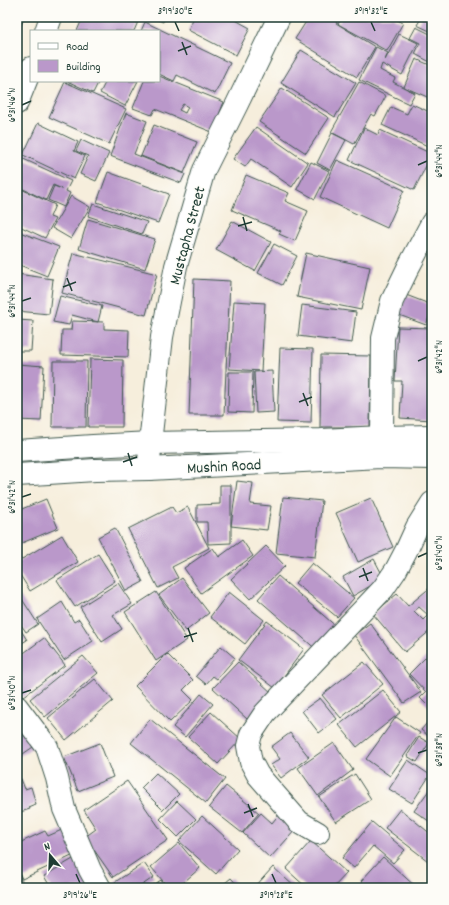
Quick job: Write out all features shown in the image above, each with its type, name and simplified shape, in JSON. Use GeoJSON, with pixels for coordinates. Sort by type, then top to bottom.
{"type":"FeatureCollection","features":[{"type":"Feature","properties":{"kind":"street"},"geometry":{"type":"LineString","coordinates":[[46,30],[51,17]]}},
{"type":"Feature","properties":{"kind":"street","name":"Mustapha Street"},"geometry":{"type":"LineString","coordinates":[[149,469],[150,443],[162,337],[176,266],[204,170],[279,17]]}},
{"type":"Feature","properties":{"kind":"street"},"geometry":{"type":"LineString","coordinates":[[17,103],[30,70]]}},
{"type":"Feature","properties":{"kind":"street"},"geometry":{"type":"LineString","coordinates":[[382,437],[383,338],[392,300],[432,222]]}},
{"type":"Feature","properties":{"kind":"street","name":"Mushin Road"},"geometry":{"type":"LineString","coordinates":[[17,451],[150,443],[321,440],[432,436]]}},
{"type":"Feature","properties":{"kind":"street","name":"Mushin Road"},"geometry":{"type":"LineString","coordinates":[[17,475],[96,470],[149,469],[374,458],[432,458]]}},
{"type":"Feature","properties":{"kind":"street"},"geometry":{"type":"LineString","coordinates":[[318,833],[299,822],[258,776],[252,762],[248,746],[251,734],[265,713],[383,589],[396,570],[417,527],[432,504]]}},
{"type":"Feature","properties":{"kind":"street"},"geometry":{"type":"LineString","coordinates":[[17,707],[47,747],[57,778],[64,809],[90,870],[100,888]]}},
{"type":"Feature","properties":{"kind":"building"},"geometry":{"type":"Polygon","coordinates":[[[17,17],[24,18],[17,35],[17,17]]]}},
{"type":"Feature","properties":{"kind":"building"},"geometry":{"type":"Polygon","coordinates":[[[83,17],[140,17],[134,30],[77,30],[83,17]]]}},
{"type":"Feature","properties":{"kind":"building"},"geometry":{"type":"Polygon","coordinates":[[[151,17],[165,17],[163,22],[151,17]]]}},
{"type":"Feature","properties":{"kind":"building"},"geometry":{"type":"Polygon","coordinates":[[[194,17],[230,17],[250,28],[236,55],[188,30],[194,17]]]}},
{"type":"Feature","properties":{"kind":"building"},"geometry":{"type":"Polygon","coordinates":[[[309,17],[340,17],[336,23],[375,47],[357,77],[295,39],[309,17]]]}},
{"type":"Feature","properties":{"kind":"building"},"geometry":{"type":"Polygon","coordinates":[[[342,17],[392,17],[403,23],[387,51],[338,24],[342,17]]]}},
{"type":"Feature","properties":{"kind":"building"},"geometry":{"type":"Polygon","coordinates":[[[422,17],[432,17],[432,32],[417,25],[422,17]]]}},
{"type":"Feature","properties":{"kind":"building"},"geometry":{"type":"Polygon","coordinates":[[[145,22],[230,63],[215,94],[177,75],[174,81],[160,74],[160,30],[141,30],[145,22]]]}},
{"type":"Feature","properties":{"kind":"building"},"geometry":{"type":"Polygon","coordinates":[[[416,27],[432,35],[432,63],[415,54],[420,43],[410,38],[416,27]]]}},
{"type":"Feature","properties":{"kind":"building"},"geometry":{"type":"Polygon","coordinates":[[[399,34],[418,43],[402,75],[382,64],[380,70],[395,78],[393,82],[415,93],[409,104],[359,80],[376,47],[388,53],[385,60],[399,34]]]}},
{"type":"Feature","properties":{"kind":"building"},"geometry":{"type":"Polygon","coordinates":[[[301,50],[356,83],[335,117],[281,83],[301,50]]]}},
{"type":"Feature","properties":{"kind":"building"},"geometry":{"type":"Polygon","coordinates":[[[416,59],[432,66],[432,99],[404,87],[416,59]]]}},
{"type":"Feature","properties":{"kind":"building"},"geometry":{"type":"Polygon","coordinates":[[[160,76],[224,102],[212,132],[155,109],[152,115],[133,108],[144,82],[160,82],[160,76]],[[183,104],[179,110],[185,113],[188,107],[183,104]]]}},
{"type":"Feature","properties":{"kind":"building"},"geometry":{"type":"Polygon","coordinates":[[[65,82],[126,109],[109,144],[49,117],[65,82]]]}},
{"type":"Feature","properties":{"kind":"building"},"geometry":{"type":"Polygon","coordinates":[[[69,82],[98,82],[93,93],[69,82]]]}},
{"type":"Feature","properties":{"kind":"building"},"geometry":{"type":"Polygon","coordinates":[[[106,82],[137,82],[125,106],[100,93],[106,82]]]}},
{"type":"Feature","properties":{"kind":"building"},"geometry":{"type":"Polygon","coordinates":[[[359,82],[386,96],[375,116],[371,114],[354,144],[331,132],[359,82]]]}},
{"type":"Feature","properties":{"kind":"building"},"geometry":{"type":"Polygon","coordinates":[[[282,88],[329,118],[306,153],[259,122],[282,88]]]}},
{"type":"Feature","properties":{"kind":"building"},"geometry":{"type":"Polygon","coordinates":[[[412,104],[432,113],[432,148],[382,125],[391,107],[407,114],[412,104]]]}},
{"type":"Feature","properties":{"kind":"building"},"geometry":{"type":"Polygon","coordinates":[[[126,113],[147,121],[134,154],[185,174],[181,183],[110,156],[126,113]]]}},
{"type":"Feature","properties":{"kind":"building"},"geometry":{"type":"Polygon","coordinates":[[[38,123],[78,142],[74,151],[85,156],[74,179],[23,155],[38,123]]]}},
{"type":"Feature","properties":{"kind":"building"},"geometry":{"type":"Polygon","coordinates":[[[154,125],[197,142],[184,173],[141,156],[154,125]]]}},
{"type":"Feature","properties":{"kind":"building"},"geometry":{"type":"Polygon","coordinates":[[[256,127],[308,163],[292,187],[251,159],[245,167],[233,159],[256,127]]]}},
{"type":"Feature","properties":{"kind":"building"},"geometry":{"type":"Polygon","coordinates":[[[364,128],[378,135],[380,130],[432,154],[414,190],[349,160],[364,128]]]}},
{"type":"Feature","properties":{"kind":"building"},"geometry":{"type":"Polygon","coordinates":[[[332,133],[346,140],[330,170],[317,163],[332,133]]]}},
{"type":"Feature","properties":{"kind":"building"},"geometry":{"type":"Polygon","coordinates":[[[81,140],[109,153],[96,181],[80,174],[88,156],[76,151],[81,140]]]}},
{"type":"Feature","properties":{"kind":"building"},"geometry":{"type":"Polygon","coordinates":[[[17,156],[71,181],[66,191],[70,193],[64,207],[48,200],[54,186],[62,189],[53,185],[46,200],[17,186],[17,156]]]}},
{"type":"Feature","properties":{"kind":"building"},"geometry":{"type":"Polygon","coordinates":[[[337,160],[404,190],[387,228],[320,197],[337,160]]]}},
{"type":"Feature","properties":{"kind":"building"},"geometry":{"type":"Polygon","coordinates":[[[311,162],[329,171],[315,199],[297,189],[311,162]]]}},
{"type":"Feature","properties":{"kind":"building"},"geometry":{"type":"Polygon","coordinates":[[[108,172],[169,194],[158,223],[97,202],[108,172]]]}},
{"type":"Feature","properties":{"kind":"building"},"geometry":{"type":"Polygon","coordinates":[[[432,173],[432,183],[429,182],[432,173]]]}},
{"type":"Feature","properties":{"kind":"building"},"geometry":{"type":"Polygon","coordinates":[[[246,175],[289,193],[285,201],[308,211],[295,241],[279,234],[281,231],[232,210],[246,175]]]}},
{"type":"Feature","properties":{"kind":"building"},"geometry":{"type":"Polygon","coordinates":[[[17,187],[55,205],[50,217],[55,219],[45,238],[17,225],[17,187]]]}},
{"type":"Feature","properties":{"kind":"building"},"geometry":{"type":"Polygon","coordinates":[[[71,196],[90,207],[71,239],[52,228],[71,196]]]}},
{"type":"Feature","properties":{"kind":"building"},"geometry":{"type":"Polygon","coordinates":[[[93,204],[147,222],[142,234],[88,216],[93,204]]]}},
{"type":"Feature","properties":{"kind":"building"},"geometry":{"type":"Polygon","coordinates":[[[88,219],[155,239],[145,269],[79,249],[88,219]]]}},
{"type":"Feature","properties":{"kind":"building"},"geometry":{"type":"Polygon","coordinates":[[[232,221],[271,242],[255,271],[216,250],[232,221]]]}},
{"type":"Feature","properties":{"kind":"building"},"geometry":{"type":"Polygon","coordinates":[[[17,231],[59,247],[47,276],[17,264],[17,231]]]}},
{"type":"Feature","properties":{"kind":"building"},"geometry":{"type":"Polygon","coordinates":[[[274,244],[297,256],[282,285],[258,273],[274,244]]]}},
{"type":"Feature","properties":{"kind":"building"},"geometry":{"type":"Polygon","coordinates":[[[73,253],[157,274],[146,315],[62,293],[73,253]]]}},
{"type":"Feature","properties":{"kind":"building"},"geometry":{"type":"Polygon","coordinates":[[[306,253],[370,267],[361,310],[297,297],[306,253]]]}},
{"type":"Feature","properties":{"kind":"building"},"geometry":{"type":"Polygon","coordinates":[[[17,274],[53,279],[49,314],[17,311],[17,274]]]}},
{"type":"Feature","properties":{"kind":"building"},"geometry":{"type":"Polygon","coordinates":[[[194,279],[230,281],[224,415],[189,415],[194,279]]]}},
{"type":"Feature","properties":{"kind":"building"},"geometry":{"type":"Polygon","coordinates":[[[406,295],[432,305],[426,325],[399,315],[406,295]]]}},
{"type":"Feature","properties":{"kind":"building"},"geometry":{"type":"Polygon","coordinates":[[[60,296],[102,306],[98,322],[72,315],[69,325],[53,322],[60,296]]]}},
{"type":"Feature","properties":{"kind":"building"},"geometry":{"type":"Polygon","coordinates":[[[234,301],[265,303],[261,371],[229,369],[234,301]]]}},
{"type":"Feature","properties":{"kind":"building"},"geometry":{"type":"Polygon","coordinates":[[[302,305],[356,312],[352,343],[298,336],[302,305]]]}},
{"type":"Feature","properties":{"kind":"building"},"geometry":{"type":"Polygon","coordinates":[[[17,320],[33,321],[31,351],[17,351],[17,320]]]}},
{"type":"Feature","properties":{"kind":"building"},"geometry":{"type":"Polygon","coordinates":[[[72,321],[104,322],[104,329],[129,330],[128,357],[61,355],[62,330],[71,330],[72,321]]]}},
{"type":"Feature","properties":{"kind":"building"},"geometry":{"type":"Polygon","coordinates":[[[398,327],[431,328],[432,420],[400,418],[402,381],[395,381],[398,327]]]}},
{"type":"Feature","properties":{"kind":"building"},"geometry":{"type":"Polygon","coordinates":[[[280,348],[313,349],[311,423],[277,422],[280,348]]]}},
{"type":"Feature","properties":{"kind":"building"},"geometry":{"type":"Polygon","coordinates":[[[321,355],[371,356],[370,427],[320,427],[321,355]]]}},
{"type":"Feature","properties":{"kind":"building"},"geometry":{"type":"Polygon","coordinates":[[[90,359],[123,360],[122,427],[88,427],[90,359]]]}},
{"type":"Feature","properties":{"kind":"building"},"geometry":{"type":"Polygon","coordinates":[[[53,361],[87,361],[86,427],[52,427],[53,361]]]}},
{"type":"Feature","properties":{"kind":"building"},"geometry":{"type":"Polygon","coordinates":[[[17,364],[44,366],[41,421],[17,420],[17,364]]]}},
{"type":"Feature","properties":{"kind":"building"},"geometry":{"type":"Polygon","coordinates":[[[272,371],[274,412],[256,413],[254,372],[272,371]]]}},
{"type":"Feature","properties":{"kind":"building"},"geometry":{"type":"Polygon","coordinates":[[[229,372],[253,372],[252,413],[228,412],[229,372]]]}},
{"type":"Feature","properties":{"kind":"building"},"geometry":{"type":"Polygon","coordinates":[[[237,481],[253,483],[250,504],[271,506],[267,530],[231,526],[237,481]]]}},
{"type":"Feature","properties":{"kind":"building"},"geometry":{"type":"Polygon","coordinates":[[[220,485],[231,485],[231,543],[208,544],[207,522],[197,522],[197,505],[220,504],[220,485]]]}},
{"type":"Feature","properties":{"kind":"building"},"geometry":{"type":"Polygon","coordinates":[[[283,497],[322,501],[315,557],[276,553],[283,497]]]}},
{"type":"Feature","properties":{"kind":"building"},"geometry":{"type":"Polygon","coordinates":[[[371,498],[393,547],[358,562],[336,513],[371,498]]]}},
{"type":"Feature","properties":{"kind":"building"},"geometry":{"type":"Polygon","coordinates":[[[46,499],[58,528],[17,545],[17,511],[46,499]]]}},
{"type":"Feature","properties":{"kind":"building"},"geometry":{"type":"Polygon","coordinates":[[[172,507],[176,513],[188,507],[209,548],[172,567],[178,578],[158,588],[128,529],[172,507]]]}},
{"type":"Feature","properties":{"kind":"building"},"geometry":{"type":"Polygon","coordinates":[[[115,528],[143,582],[126,591],[98,537],[115,528]]]}},
{"type":"Feature","properties":{"kind":"building"},"geometry":{"type":"Polygon","coordinates":[[[62,535],[78,562],[30,591],[17,570],[17,562],[62,535]]]}},
{"type":"Feature","properties":{"kind":"building"},"geometry":{"type":"Polygon","coordinates":[[[242,540],[253,556],[201,593],[184,568],[213,548],[219,557],[242,540]]]}},
{"type":"Feature","properties":{"kind":"building"},"geometry":{"type":"Polygon","coordinates":[[[266,546],[285,566],[250,599],[231,579],[266,546]]]}},
{"type":"Feature","properties":{"kind":"building"},"geometry":{"type":"Polygon","coordinates":[[[98,554],[115,581],[75,607],[57,580],[98,554]]]}},
{"type":"Feature","properties":{"kind":"building"},"geometry":{"type":"Polygon","coordinates":[[[374,559],[384,578],[353,596],[343,577],[374,559]]]}},
{"type":"Feature","properties":{"kind":"building"},"geometry":{"type":"Polygon","coordinates":[[[312,563],[354,598],[337,617],[295,583],[312,563]]]}},
{"type":"Feature","properties":{"kind":"building"},"geometry":{"type":"Polygon","coordinates":[[[278,576],[338,628],[318,651],[258,599],[278,576]]]}},
{"type":"Feature","properties":{"kind":"building"},"geometry":{"type":"Polygon","coordinates":[[[182,578],[209,613],[186,631],[159,595],[182,578]]]}},
{"type":"Feature","properties":{"kind":"building"},"geometry":{"type":"Polygon","coordinates":[[[118,583],[132,604],[113,615],[122,629],[102,642],[80,607],[118,583]]]}},
{"type":"Feature","properties":{"kind":"building"},"geometry":{"type":"Polygon","coordinates":[[[432,586],[432,629],[405,652],[373,614],[397,594],[408,606],[432,586]],[[419,607],[414,611],[423,620],[428,615],[419,607]]]}},
{"type":"Feature","properties":{"kind":"building"},"geometry":{"type":"Polygon","coordinates":[[[156,592],[187,640],[156,661],[125,612],[156,592]]]}},
{"type":"Feature","properties":{"kind":"building"},"geometry":{"type":"Polygon","coordinates":[[[229,592],[264,620],[245,644],[210,617],[229,592]]]}},
{"type":"Feature","properties":{"kind":"building"},"geometry":{"type":"Polygon","coordinates":[[[20,596],[38,624],[26,632],[17,619],[17,598],[20,596]]]}},
{"type":"Feature","properties":{"kind":"building"},"geometry":{"type":"Polygon","coordinates":[[[62,602],[74,622],[79,619],[93,641],[64,660],[37,619],[62,602]]]}},
{"type":"Feature","properties":{"kind":"building"},"geometry":{"type":"Polygon","coordinates":[[[267,621],[304,649],[275,688],[238,660],[267,621]]]}},
{"type":"Feature","properties":{"kind":"building"},"geometry":{"type":"Polygon","coordinates":[[[370,623],[421,692],[404,703],[354,635],[370,623]]]}},
{"type":"Feature","properties":{"kind":"building"},"geometry":{"type":"Polygon","coordinates":[[[17,624],[27,640],[17,646],[17,624]]]}},
{"type":"Feature","properties":{"kind":"building"},"geometry":{"type":"Polygon","coordinates":[[[44,638],[65,665],[23,697],[17,690],[17,658],[44,638]]]}},
{"type":"Feature","properties":{"kind":"building"},"geometry":{"type":"Polygon","coordinates":[[[221,646],[235,658],[217,679],[213,676],[206,684],[196,676],[221,646]]]}},
{"type":"Feature","properties":{"kind":"building"},"geometry":{"type":"Polygon","coordinates":[[[432,651],[432,710],[420,698],[426,692],[409,674],[432,651]]]}},
{"type":"Feature","properties":{"kind":"building"},"geometry":{"type":"Polygon","coordinates":[[[167,654],[193,680],[183,690],[193,700],[170,722],[135,686],[167,654]]]}},
{"type":"Feature","properties":{"kind":"building"},"geometry":{"type":"Polygon","coordinates":[[[83,656],[98,673],[45,717],[30,699],[83,656]]]}},
{"type":"Feature","properties":{"kind":"building"},"geometry":{"type":"Polygon","coordinates":[[[238,662],[272,693],[247,719],[213,688],[238,662]]]}},
{"type":"Feature","properties":{"kind":"building"},"geometry":{"type":"Polygon","coordinates":[[[364,662],[383,684],[341,718],[322,695],[364,662]]]}},
{"type":"Feature","properties":{"kind":"building"},"geometry":{"type":"Polygon","coordinates":[[[95,679],[113,701],[66,740],[48,718],[95,679]]]}},
{"type":"Feature","properties":{"kind":"building"},"geometry":{"type":"Polygon","coordinates":[[[383,690],[401,712],[357,747],[339,725],[383,690]]]}},
{"type":"Feature","properties":{"kind":"building"},"geometry":{"type":"Polygon","coordinates":[[[201,694],[213,704],[185,737],[173,727],[201,694]]]}},
{"type":"Feature","properties":{"kind":"building"},"geometry":{"type":"Polygon","coordinates":[[[320,698],[337,719],[319,733],[302,711],[320,698]]]}},
{"type":"Feature","properties":{"kind":"building"},"geometry":{"type":"Polygon","coordinates":[[[211,712],[241,739],[218,764],[188,737],[211,712]]]}},
{"type":"Feature","properties":{"kind":"building"},"geometry":{"type":"Polygon","coordinates":[[[396,717],[420,733],[390,776],[366,759],[396,717]]]}},
{"type":"Feature","properties":{"kind":"building"},"geometry":{"type":"Polygon","coordinates":[[[432,717],[432,739],[421,730],[432,717]]]}},
{"type":"Feature","properties":{"kind":"building"},"geometry":{"type":"Polygon","coordinates":[[[150,719],[225,779],[206,803],[131,743],[150,719]]]}},
{"type":"Feature","properties":{"kind":"building"},"geometry":{"type":"Polygon","coordinates":[[[17,720],[36,745],[17,758],[17,720]]]}},
{"type":"Feature","properties":{"kind":"building"},"geometry":{"type":"Polygon","coordinates":[[[290,733],[309,757],[281,778],[271,765],[280,759],[271,747],[290,733]]]}},
{"type":"Feature","properties":{"kind":"building"},"geometry":{"type":"Polygon","coordinates":[[[419,737],[429,743],[417,762],[407,756],[419,737]]]}},
{"type":"Feature","properties":{"kind":"building"},"geometry":{"type":"Polygon","coordinates":[[[100,743],[113,777],[78,791],[64,757],[100,743]]]}},
{"type":"Feature","properties":{"kind":"building"},"geometry":{"type":"Polygon","coordinates":[[[334,743],[353,770],[318,796],[298,768],[334,743]]]}},
{"type":"Feature","properties":{"kind":"building"},"geometry":{"type":"Polygon","coordinates":[[[408,760],[430,775],[412,803],[389,789],[408,760]]]}},
{"type":"Feature","properties":{"kind":"building"},"geometry":{"type":"Polygon","coordinates":[[[156,773],[179,794],[163,810],[141,788],[156,773]]]}},
{"type":"Feature","properties":{"kind":"building"},"geometry":{"type":"Polygon","coordinates":[[[355,774],[371,799],[336,822],[319,797],[355,774]]]}},
{"type":"Feature","properties":{"kind":"building"},"geometry":{"type":"Polygon","coordinates":[[[21,779],[25,789],[31,787],[36,804],[29,807],[30,809],[17,813],[17,781],[21,779]]]}},
{"type":"Feature","properties":{"kind":"building"},"geometry":{"type":"Polygon","coordinates":[[[127,781],[168,840],[113,877],[85,837],[96,829],[84,810],[127,781]]]}},
{"type":"Feature","properties":{"kind":"building"},"geometry":{"type":"Polygon","coordinates":[[[226,786],[259,813],[242,833],[209,807],[226,786]]]}},
{"type":"Feature","properties":{"kind":"building"},"geometry":{"type":"Polygon","coordinates":[[[432,786],[432,823],[414,811],[432,786]]]}},
{"type":"Feature","properties":{"kind":"building"},"geometry":{"type":"Polygon","coordinates":[[[177,801],[196,819],[178,837],[160,819],[177,801]]]}},
{"type":"Feature","properties":{"kind":"building"},"geometry":{"type":"Polygon","coordinates":[[[400,809],[432,835],[432,864],[385,828],[400,809]]]}},
{"type":"Feature","properties":{"kind":"building"},"geometry":{"type":"Polygon","coordinates":[[[261,813],[272,823],[280,813],[297,828],[270,858],[243,833],[261,813]]]}},
{"type":"Feature","properties":{"kind":"building"},"geometry":{"type":"Polygon","coordinates":[[[202,816],[238,849],[216,874],[179,841],[202,816]]]}},
{"type":"Feature","properties":{"kind":"building"},"geometry":{"type":"Polygon","coordinates":[[[372,822],[405,850],[393,863],[373,846],[354,868],[342,858],[372,822]]]}},
{"type":"Feature","properties":{"kind":"building"},"geometry":{"type":"Polygon","coordinates":[[[64,829],[76,854],[22,879],[17,867],[17,844],[45,831],[48,836],[64,829]]]}},
{"type":"Feature","properties":{"kind":"building"},"geometry":{"type":"Polygon","coordinates":[[[311,841],[347,873],[333,888],[307,888],[286,869],[311,841]]]}},
{"type":"Feature","properties":{"kind":"building"},"geometry":{"type":"Polygon","coordinates":[[[179,843],[200,868],[177,888],[169,888],[151,867],[179,843]]]}},
{"type":"Feature","properties":{"kind":"building"},"geometry":{"type":"Polygon","coordinates":[[[383,857],[417,888],[369,888],[361,881],[383,857]]]}},
{"type":"Feature","properties":{"kind":"building"},"geometry":{"type":"Polygon","coordinates":[[[73,859],[90,888],[51,888],[44,876],[73,859]]]}},
{"type":"Feature","properties":{"kind":"building"},"geometry":{"type":"Polygon","coordinates":[[[144,863],[154,877],[138,888],[119,888],[115,882],[144,863]]]}},
{"type":"Feature","properties":{"kind":"building"},"geometry":{"type":"Polygon","coordinates":[[[273,867],[296,888],[254,888],[273,867]]]}},
{"type":"Feature","properties":{"kind":"building"},"geometry":{"type":"Polygon","coordinates":[[[17,870],[25,888],[17,888],[17,870]]]}},
{"type":"Feature","properties":{"kind":"building"},"geometry":{"type":"Polygon","coordinates":[[[231,878],[240,888],[219,888],[231,878]]]}},
{"type":"Feature","properties":{"kind":"building"},"geometry":{"type":"Polygon","coordinates":[[[161,880],[166,888],[149,888],[161,880]]]}}]}
